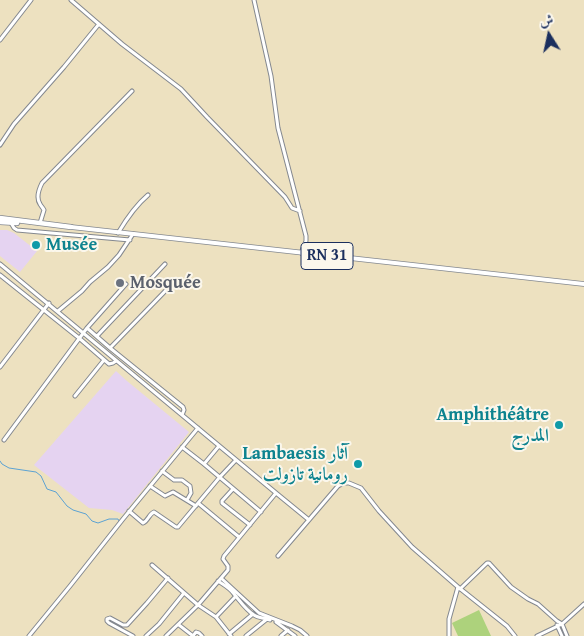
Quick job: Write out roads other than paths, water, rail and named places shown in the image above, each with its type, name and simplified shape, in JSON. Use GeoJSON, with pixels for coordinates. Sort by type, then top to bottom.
{"type":"FeatureCollection","features":[{"type":"Feature","properties":{"kind":"highway","name":"RN 31"},"geometry":{"type":"LineString","coordinates":[[0,220],[70,227]]}},
{"type":"Feature","properties":{"kind":"highway","name":"RN 31"},"geometry":{"type":"LineString","coordinates":[[0,220],[11,223],[70,227]]}},
{"type":"Feature","properties":{"kind":"main road","name":"RN 31"},"geometry":{"type":"LineString","coordinates":[[70,227],[584,284]]}},
{"type":"Feature","properties":{"kind":"street"},"geometry":{"type":"LineString","coordinates":[[0,40],[31,0]]}},
{"type":"Feature","properties":{"kind":"street"},"geometry":{"type":"LineString","coordinates":[[71,0],[122,44],[181,89],[285,197],[292,208],[300,210]]}},
{"type":"Feature","properties":{"kind":"street"},"geometry":{"type":"LineString","coordinates":[[254,0],[271,76],[278,128],[306,239],[301,253]]}},
{"type":"Feature","properties":{"kind":"street"},"geometry":{"type":"LineString","coordinates":[[0,145],[14,124],[99,24]]}},
{"type":"Feature","properties":{"kind":"street"},"geometry":{"type":"LineString","coordinates":[[40,223],[44,210],[38,197],[42,183],[132,91]]}},
{"type":"Feature","properties":{"kind":"street"},"geometry":{"type":"LineString","coordinates":[[118,233],[130,213],[148,195]]}},
{"type":"Feature","properties":{"kind":"street"},"geometry":{"type":"LineString","coordinates":[[11,223],[17,230],[130,240]]}},
{"type":"Feature","properties":{"kind":"street"},"geometry":{"type":"LineString","coordinates":[[58,311],[108,267],[119,255],[133,234]]}},
{"type":"Feature","properties":{"kind":"street"},"geometry":{"type":"LineString","coordinates":[[0,264],[309,520]]}},
{"type":"Feature","properties":{"kind":"street"},"geometry":{"type":"LineString","coordinates":[[98,336],[165,264]]}},
{"type":"Feature","properties":{"kind":"street"},"geometry":{"type":"LineString","coordinates":[[0,276],[109,364],[116,361]]}},
{"type":"Feature","properties":{"kind":"street"},"geometry":{"type":"LineString","coordinates":[[110,348],[174,282]]}},
{"type":"Feature","properties":{"kind":"street"},"geometry":{"type":"LineString","coordinates":[[4,440],[79,338],[126,284]]}},
{"type":"Feature","properties":{"kind":"street"},"geometry":{"type":"LineString","coordinates":[[0,367],[49,303]]}},
{"type":"Feature","properties":{"kind":"street"},"geometry":{"type":"LineString","coordinates":[[87,328],[183,407],[182,415]]}},
{"type":"Feature","properties":{"kind":"street"},"geometry":{"type":"LineString","coordinates":[[75,396],[104,360]]}},
{"type":"Feature","properties":{"kind":"street"},"geometry":{"type":"LineString","coordinates":[[29,636],[198,428]]}},
{"type":"Feature","properties":{"kind":"street"},"geometry":{"type":"LineString","coordinates":[[204,464],[219,446]]}},
{"type":"Feature","properties":{"kind":"street"},"geometry":{"type":"LineString","coordinates":[[182,447],[261,512]]}},
{"type":"Feature","properties":{"kind":"street"},"geometry":{"type":"LineString","coordinates":[[129,511],[143,523],[154,512],[177,527],[236,460]]}},
{"type":"Feature","properties":{"kind":"street"},"geometry":{"type":"LineString","coordinates":[[162,471],[174,480],[182,480],[190,486],[191,493],[187,500]]}},
{"type":"Feature","properties":{"kind":"street"},"geometry":{"type":"LineString","coordinates":[[278,556],[338,486],[344,483],[356,485],[361,488],[412,547],[507,626],[515,636]]}},
{"type":"Feature","properties":{"kind":"street"},"geometry":{"type":"LineString","coordinates":[[150,486],[165,496],[173,492],[197,504],[239,537]]}},
{"type":"Feature","properties":{"kind":"street"},"geometry":{"type":"LineString","coordinates":[[233,488],[222,502],[250,525]]}},
{"type":"Feature","properties":{"kind":"street"},"geometry":{"type":"LineString","coordinates":[[166,636],[198,605],[220,579],[228,568],[223,559],[224,556],[276,493]]}},
{"type":"Feature","properties":{"kind":"street"},"geometry":{"type":"LineString","coordinates":[[449,636],[449,619],[459,588],[489,563],[511,587],[538,604],[557,624],[562,636]]}},
{"type":"Feature","properties":{"kind":"street"},"geometry":{"type":"LineString","coordinates":[[152,565],[198,605],[216,617],[230,635],[252,614]]}},
{"type":"Feature","properties":{"kind":"street"},"geometry":{"type":"LineString","coordinates":[[132,636],[109,623],[107,618],[122,625],[127,625],[168,578]]}},
{"type":"Feature","properties":{"kind":"street"},"geometry":{"type":"LineString","coordinates":[[220,579],[236,596],[238,601],[252,614],[276,622],[294,636]]}},
{"type":"Feature","properties":{"kind":"street"},"geometry":{"type":"LineString","coordinates":[[220,579],[259,613],[292,626],[307,636]]}},
{"type":"Feature","properties":{"kind":"street"},"geometry":{"type":"LineString","coordinates":[[146,636],[159,624],[184,593]]}},
{"type":"Feature","properties":{"kind":"street"},"geometry":{"type":"LineString","coordinates":[[216,617],[236,596]]}},
{"type":"Feature","properties":{"kind":"street"},"geometry":{"type":"LineString","coordinates":[[537,636],[557,624],[562,624],[584,604]]}},
{"type":"Feature","properties":{"kind":"street"},"geometry":{"type":"LineString","coordinates":[[246,636],[267,619]]}},
{"type":"Feature","properties":{"kind":"street"},"geometry":{"type":"LineString","coordinates":[[562,624],[567,636]]}},
{"type":"Feature","properties":{"kind":"street"},"geometry":{"type":"LineString","coordinates":[[179,625],[193,636],[196,632],[202,636]]}},
{"type":"Feature","properties":{"kind":"street"},"geometry":{"type":"LineString","coordinates":[[281,636],[288,630]]}},
{"type":"Feature","properties":{"kind":"waterway"},"geometry":{"type":"LineString","coordinates":[[0,461],[9,468],[36,472],[41,476],[47,489],[56,492],[67,506],[86,514],[92,521],[98,523],[109,519],[118,519],[119,521]]}},
{"type":"Feature","properties":{"kind":"place","name":"Musée"},"geometry":{"type":"Point","coordinates":[36,245]}},
{"type":"Feature","properties":{"kind":"place","name":"Mosquée"},"geometry":{"type":"Point","coordinates":[120,283]}},
{"type":"Feature","properties":{"kind":"place","name":"Amphithéâtre المدرج"},"geometry":{"type":"Point","coordinates":[559,425]}},
{"type":"Feature","properties":{"kind":"place","name":"Lambaesis آثار رومانية تازولت"},"geometry":{"type":"Point","coordinates":[358,464]}}]}
